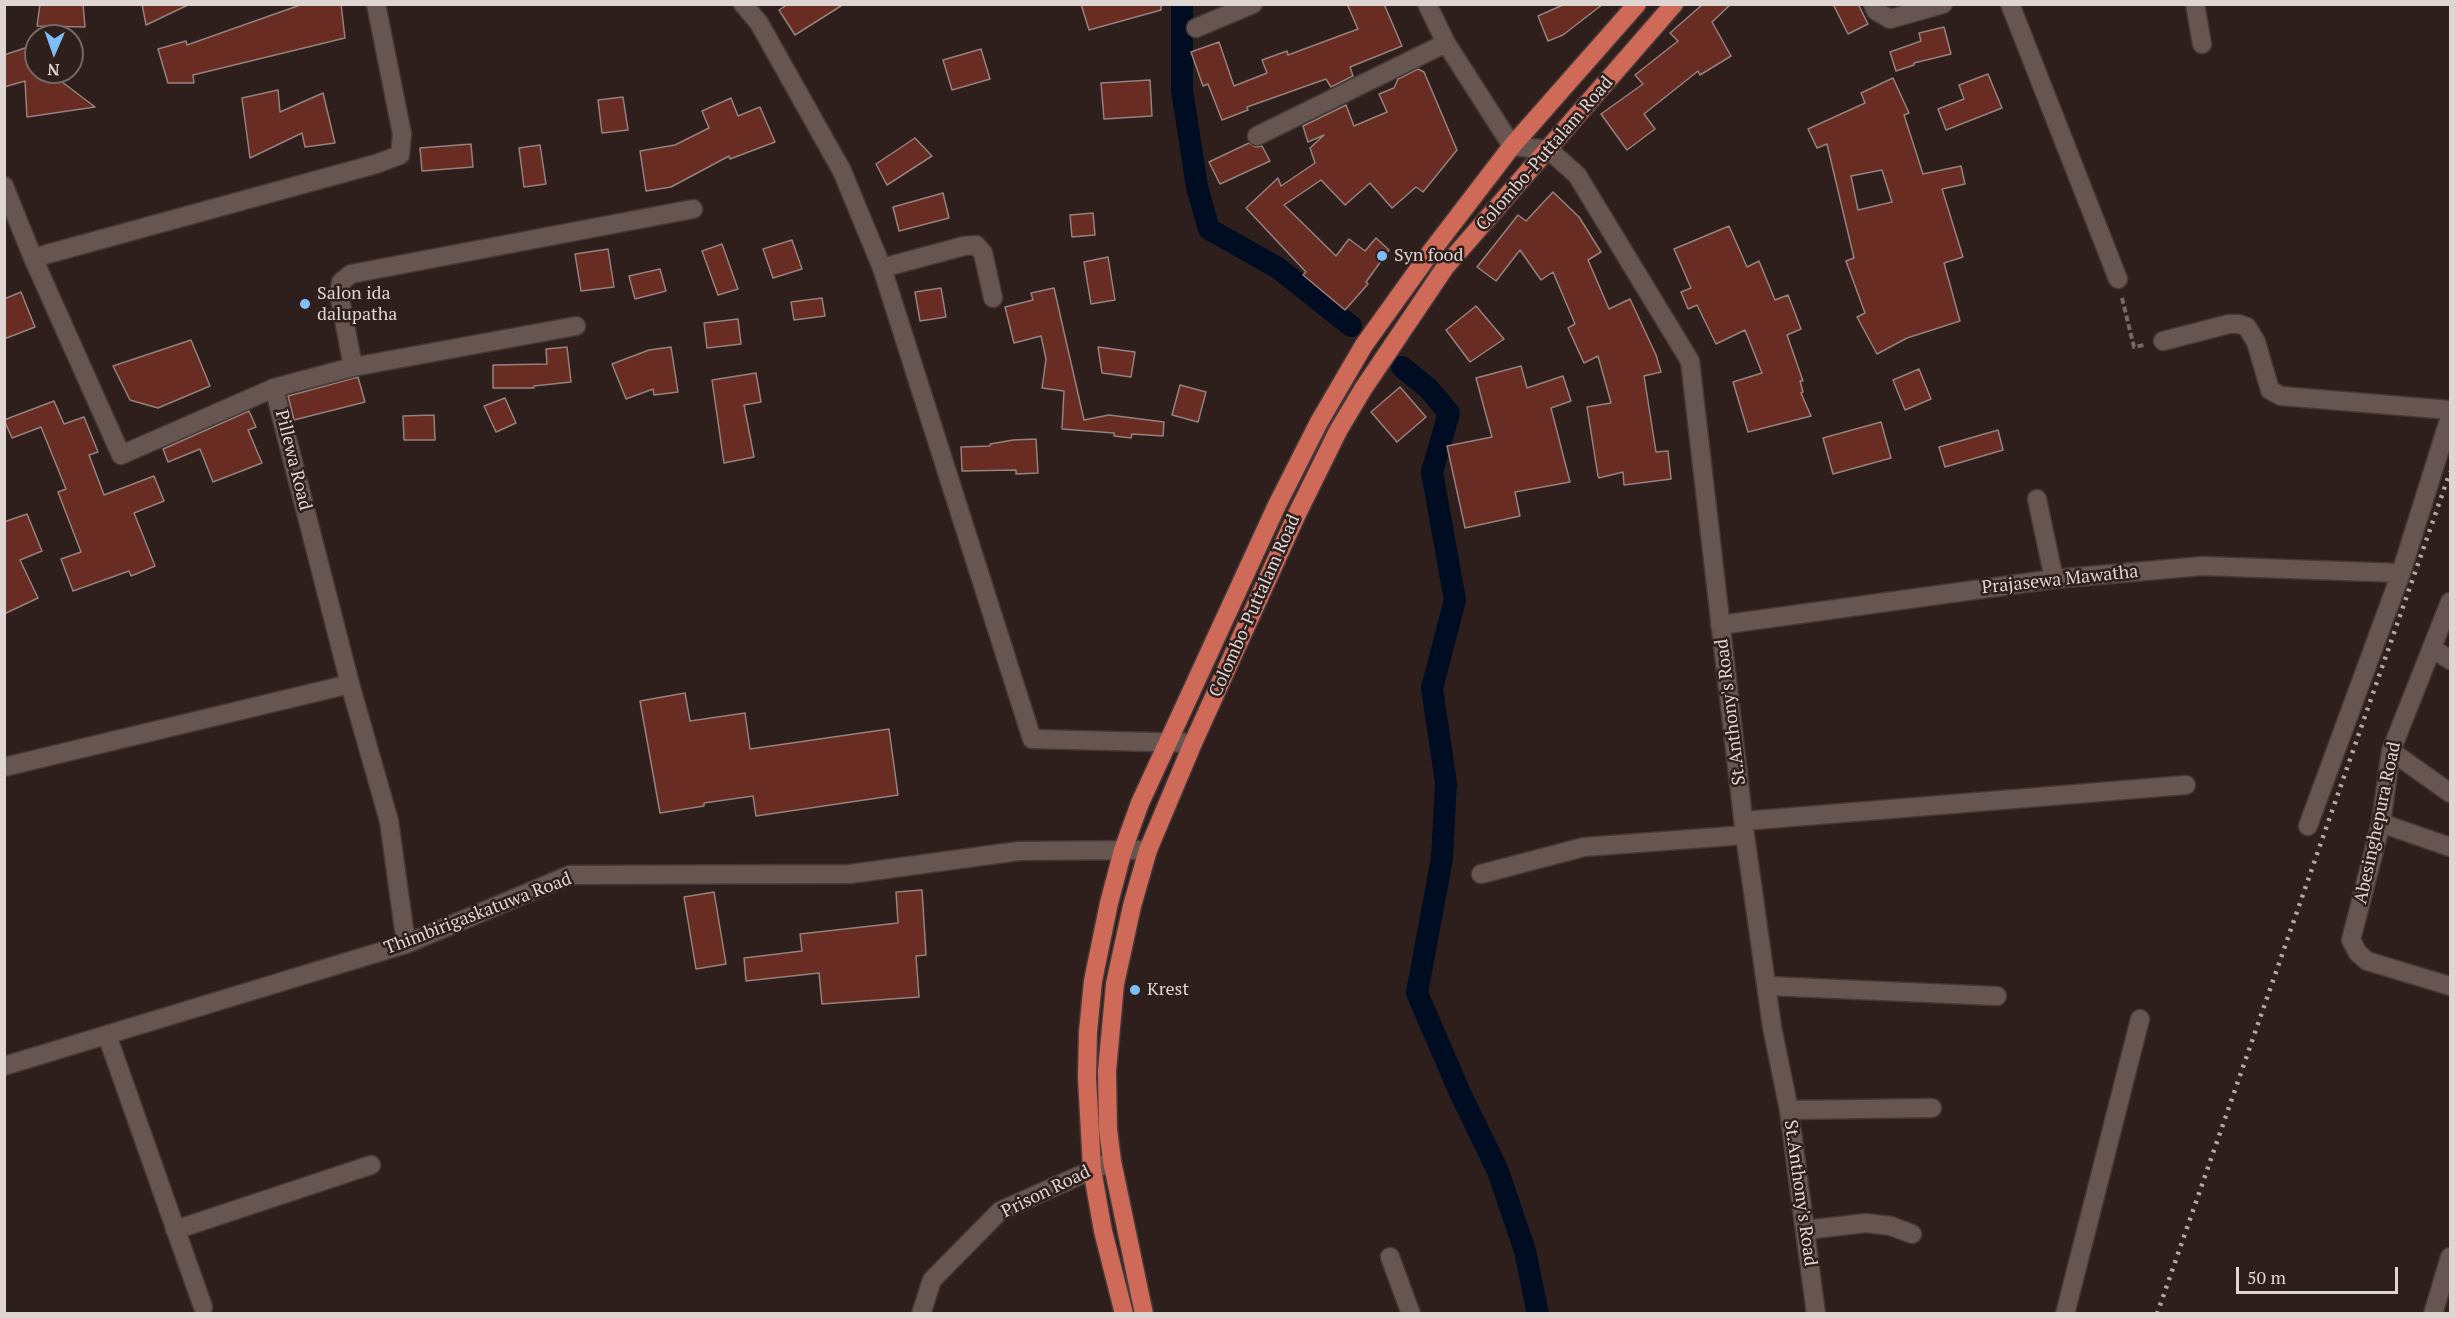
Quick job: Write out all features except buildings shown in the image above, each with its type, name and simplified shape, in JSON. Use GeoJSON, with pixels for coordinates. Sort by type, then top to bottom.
{"type":"FeatureCollection","features":[{"type":"Feature","properties":{"kind":"highway","name":"Colombo-Puttalam Road"},"geometry":{"type":"LineString","coordinates":[[1124,1314],[1103,1231],[1092,1169],[1087,1078],[1088,1032],[1099,949],[1123,850],[1140,803],[1277,505],[1319,422],[1364,345],[1512,146],[1637,4]]}},
{"type":"Feature","properties":{"kind":"highway","name":"Colombo-Puttalam Road"},"geometry":{"type":"LineString","coordinates":[[1144,1314],[1112,1161],[1108,1129],[1107,1071],[1114,996],[1132,906],[1148,850],[1193,742],[1297,514],[1338,432],[1363,389],[1446,266],[1674,4]]}},
{"type":"Feature","properties":{"kind":"street"},"geometry":{"type":"LineString","coordinates":[[33,258],[376,164],[400,155],[402,134],[376,4]]}},
{"type":"Feature","properties":{"kind":"street"},"geometry":{"type":"LineString","coordinates":[[743,4],[759,23],[842,171],[882,268],[1032,739],[1193,742]]}},
{"type":"Feature","properties":{"kind":"street"},"geometry":{"type":"LineString","coordinates":[[1196,28],[1253,4]]}},
{"type":"Feature","properties":{"kind":"street"},"geometry":{"type":"LineString","coordinates":[[1427,4],[1446,43],[1512,146],[1549,150]]}},
{"type":"Feature","properties":{"kind":"street"},"geometry":{"type":"LineString","coordinates":[[1873,4],[1876,11],[1890,19],[1943,4]]}},
{"type":"Feature","properties":{"kind":"street"},"geometry":{"type":"LineString","coordinates":[[2010,4],[2118,279]]}},
{"type":"Feature","properties":{"kind":"street"},"geometry":{"type":"LineString","coordinates":[[2195,4],[2202,44]]}},
{"type":"Feature","properties":{"kind":"street"},"geometry":{"type":"LineString","coordinates":[[1257,136],[1446,43]]}},
{"type":"Feature","properties":{"kind":"street","name":"St.Anthony's Road"},"geometry":{"type":"LineString","coordinates":[[1549,150],[1577,175],[1690,361],[1744,828],[1772,1027],[1789,1110],[1816,1314]]}},
{"type":"Feature","properties":{"kind":"street","name":"Pillewa Road"},"geometry":{"type":"LineString","coordinates":[[4,186],[33,258],[120,455],[274,388],[350,684],[389,821],[406,944]]}},
{"type":"Feature","properties":{"kind":"street"},"geometry":{"type":"LineString","coordinates":[[353,367],[339,292],[341,282],[351,274],[693,209]]}},
{"type":"Feature","properties":{"kind":"street"},"geometry":{"type":"LineString","coordinates":[[882,268],[964,246],[976,245],[983,253],[993,298]]}},
{"type":"Feature","properties":{"kind":"street"},"geometry":{"type":"LineString","coordinates":[[2163,341],[2229,324],[2239,324],[2247,327],[2256,342],[2270,390],[2282,396],[2451,410]]}},
{"type":"Feature","properties":{"kind":"street"},"geometry":{"type":"LineString","coordinates":[[274,388],[353,367],[576,326]]}},
{"type":"Feature","properties":{"kind":"street"},"geometry":{"type":"LineString","coordinates":[[2308,826],[2401,573],[2451,417]]}},
{"type":"Feature","properties":{"kind":"street"},"geometry":{"type":"LineString","coordinates":[[2037,499],[2054,579]]}},
{"type":"Feature","properties":{"kind":"street","name":"Prajasewa Mawatha"},"geometry":{"type":"LineString","coordinates":[[1720,625],[2054,579],[2202,566],[2401,573]]}},
{"type":"Feature","properties":{"kind":"street","name":"Abesinghepura Road"},"geometry":{"type":"LineString","coordinates":[[2451,602],[2391,751],[2380,823],[2351,940],[2358,953],[2367,961],[2451,986]]}},
{"type":"Feature","properties":{"kind":"street"},"geometry":{"type":"LineString","coordinates":[[2432,648],[2451,660]]}},
{"type":"Feature","properties":{"kind":"street"},"geometry":{"type":"LineString","coordinates":[[4,767],[350,684]]}},
{"type":"Feature","properties":{"kind":"street"},"geometry":{"type":"LineString","coordinates":[[2391,751],[2451,793]]}},
{"type":"Feature","properties":{"kind":"street"},"geometry":{"type":"LineString","coordinates":[[1481,874],[1584,847],[1744,828],[2186,785]]}},
{"type":"Feature","properties":{"kind":"street"},"geometry":{"type":"LineString","coordinates":[[2380,823],[2451,847]]}},
{"type":"Feature","properties":{"kind":"street","name":"Thimbirigaskatuwa Road"},"geometry":{"type":"LineString","coordinates":[[4,1066],[406,944],[570,875],[850,873],[1019,851],[1148,850]]}},
{"type":"Feature","properties":{"kind":"street"},"geometry":{"type":"LineString","coordinates":[[1768,986],[1997,996]]}},
{"type":"Feature","properties":{"kind":"street"},"geometry":{"type":"LineString","coordinates":[[2065,1314],[2140,1019]]}},
{"type":"Feature","properties":{"kind":"street"},"geometry":{"type":"LineString","coordinates":[[107,1035],[203,1308]]}},
{"type":"Feature","properties":{"kind":"street"},"geometry":{"type":"LineString","coordinates":[[1789,1110],[1932,1108]]}},
{"type":"Feature","properties":{"kind":"street","name":"Prison Road"},"geometry":{"type":"LineString","coordinates":[[921,1314],[932,1280],[1000,1211],[1112,1161]]}},
{"type":"Feature","properties":{"kind":"street"},"geometry":{"type":"LineString","coordinates":[[175,1230],[371,1165]]}},
{"type":"Feature","properties":{"kind":"street"},"geometry":{"type":"LineString","coordinates":[[1805,1230],[1866,1223],[1891,1226],[1912,1234]]}},
{"type":"Feature","properties":{"kind":"street"},"geometry":{"type":"LineString","coordinates":[[1390,1257],[1411,1314]]}},
{"type":"Feature","properties":{"kind":"street"},"geometry":{"type":"LineString","coordinates":[[2433,1314],[2451,1257]]}},
{"type":"Feature","properties":{"kind":"path"},"geometry":{"type":"LineString","coordinates":[[2118,279],[2134,347],[2163,341]]}},
{"type":"Feature","properties":{"kind":"waterway"},"geometry":{"type":"LineString","coordinates":[[1182,4],[1182,90],[1197,187],[1209,229],[1278,268],[1351,326]]}},
{"type":"Feature","properties":{"kind":"waterway"},"geometry":{"type":"LineString","coordinates":[[1402,367],[1429,389],[1449,413],[1432,472],[1455,600],[1432,688],[1446,783],[1442,858],[1417,993],[1461,1095],[1498,1171],[1525,1251],[1538,1314]]}},
{"type":"Feature","properties":{"kind":"railway"},"geometry":{"type":"LineString","coordinates":[[2157,1314],[2450,472]]}},
{"type":"Feature","properties":{"kind":"place","name":"Syn food"},"geometry":{"type":"Point","coordinates":[1382,256]}},
{"type":"Feature","properties":{"kind":"place","name":"Salon ida dalupatha"},"geometry":{"type":"Point","coordinates":[305,304]}},
{"type":"Feature","properties":{"kind":"place","name":"Krest"},"geometry":{"type":"Point","coordinates":[1135,990]}}]}
